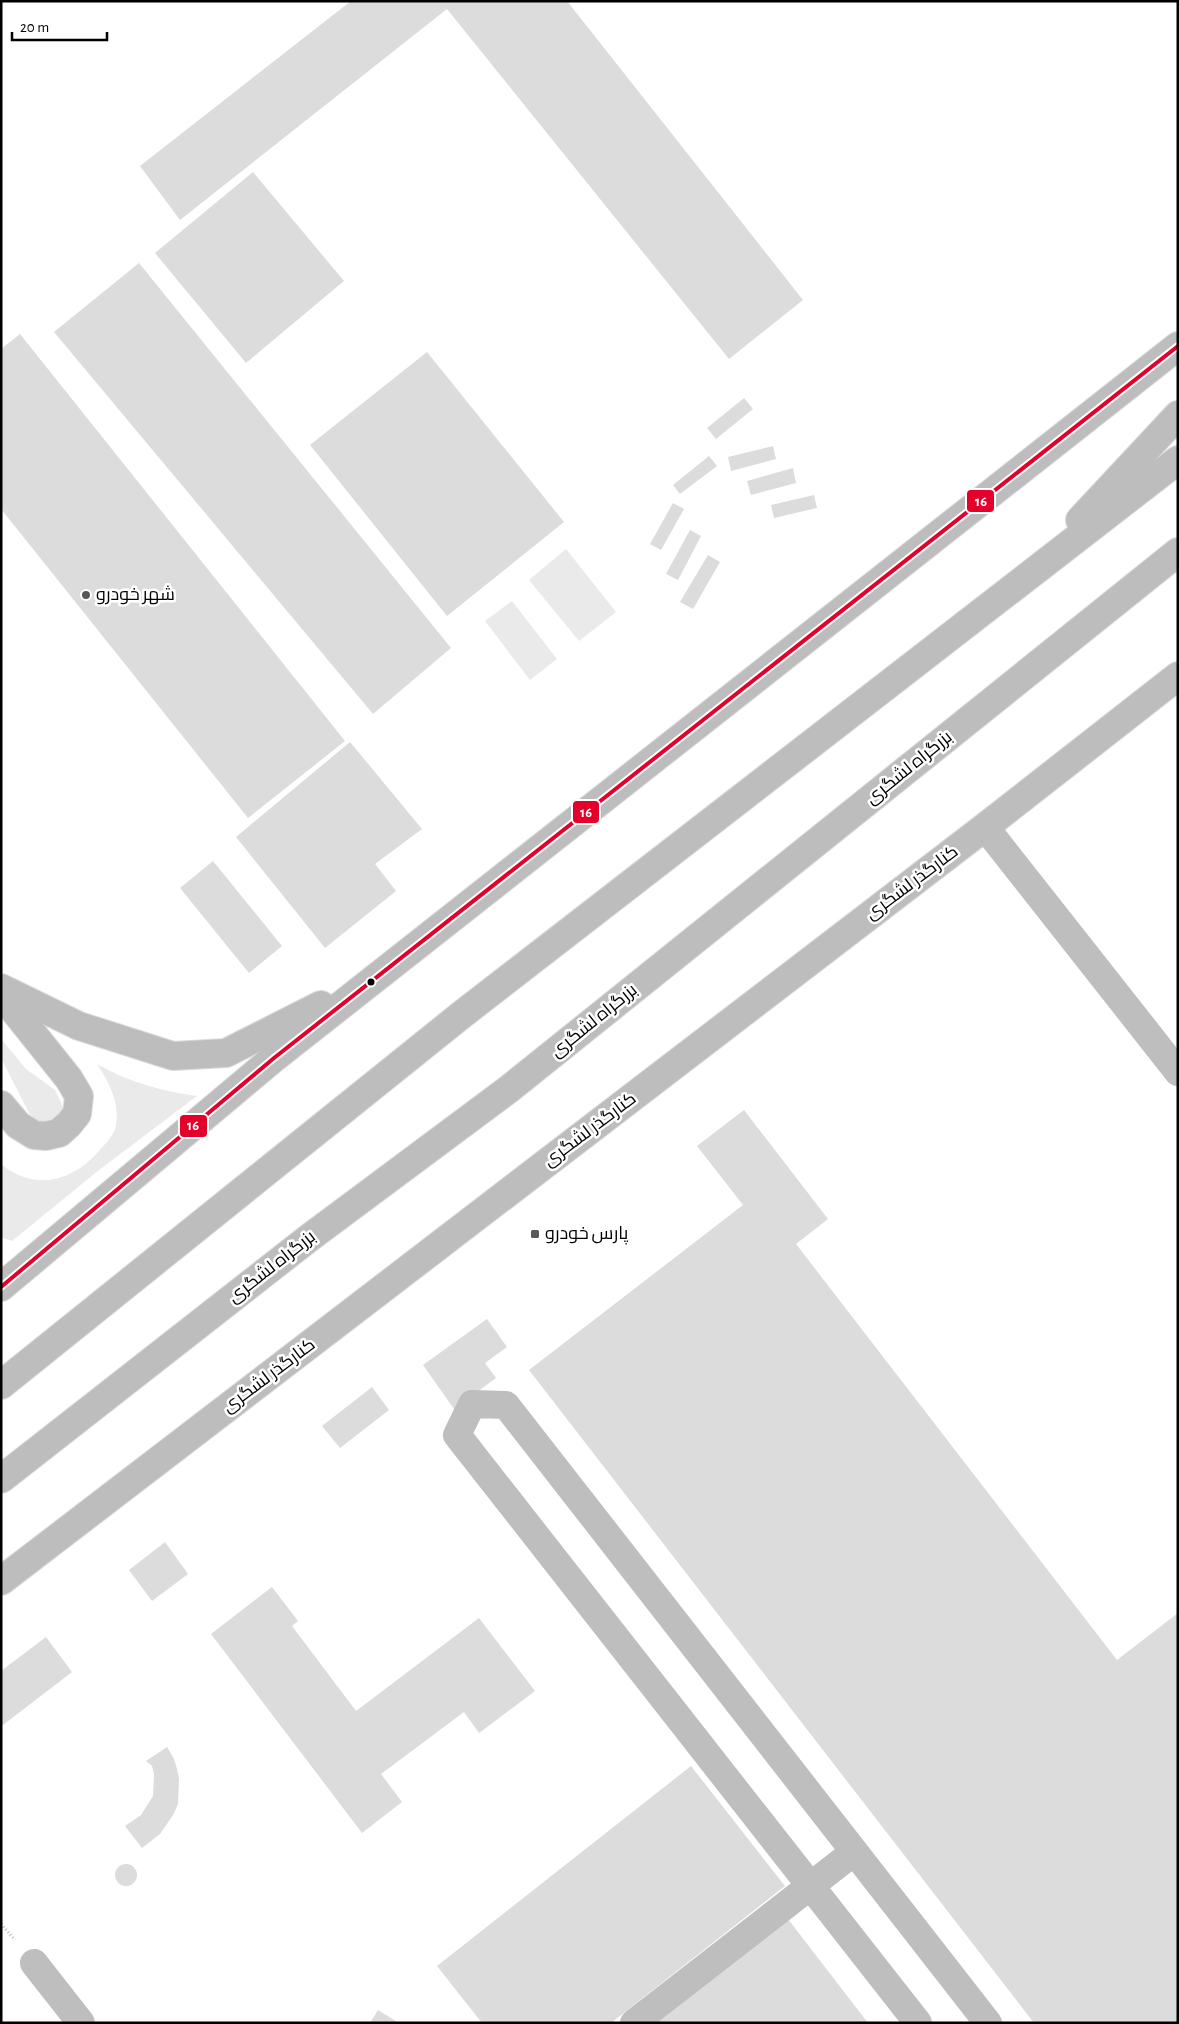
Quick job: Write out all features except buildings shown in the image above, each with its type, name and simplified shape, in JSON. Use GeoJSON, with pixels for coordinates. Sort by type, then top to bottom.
{"type":"FeatureCollection","features":[{"type":"Feature","properties":{"kind":"main road"},"geometry":{"type":"LineString","coordinates":[[1,1287],[274,1058],[1178,346]]}},
{"type":"Feature","properties":{"kind":"main road"},"geometry":{"type":"LineString","coordinates":[[1019,585],[1178,415]]}},
{"type":"Feature","properties":{"kind":"main road"},"geometry":{"type":"LineString","coordinates":[[1,1385],[460,1016],[1178,460]]}},
{"type":"Feature","properties":{"kind":"main road","name":"بزرگراه لشگری"},"geometry":{"type":"LineString","coordinates":[[1,1479],[309,1238],[509,1089],[1178,552]]}},
{"type":"Feature","properties":{"kind":"main road","name":"کنارگذر لشگری"},"geometry":{"type":"LineString","coordinates":[[1,1581],[985,828],[1178,676]]}},
{"type":"Feature","properties":{"kind":"main road"},"geometry":{"type":"LineString","coordinates":[[1,988],[79,1026],[173,1056],[226,1053],[378,976]]}},
{"type":"Feature","properties":{"kind":"main road"},"geometry":{"type":"LineString","coordinates":[[1,994],[69,1079],[79,1096],[77,1114],[69,1124],[59,1133],[46,1136],[34,1135],[18,1125],[1,1105]]}},
{"type":"Feature","properties":{"kind":"lane"},"geometry":{"type":"LineString","coordinates":[[985,828],[1178,1072]]}},
{"type":"Feature","properties":{"kind":"lane"},"geometry":{"type":"LineString","coordinates":[[918,2023],[457,1435],[472,1404],[506,1405],[988,2023]]}},
{"type":"Feature","properties":{"kind":"lane"},"geometry":{"type":"LineString","coordinates":[[634,2023],[854,1852]]}},
{"type":"Feature","properties":{"kind":"lane"},"geometry":{"type":"LineString","coordinates":[[34,1963],[81,2023]]}},
{"type":"Feature","properties":{"kind":"shaded area"},"geometry":{"type":"Polygon","coordinates":[[[566,549],[616,612],[579,641],[529,580],[566,549]]]}},
{"type":"Feature","properties":{"kind":"shaded area"},"geometry":{"type":"Polygon","coordinates":[[[512,601],[557,659],[530,680],[485,621],[512,601]]]}},
{"type":"Feature","properties":{"kind":"shaded area"},"geometry":{"type":"Polygon","coordinates":[[[1,1039],[26,1069],[55,1090],[63,1107],[58,1118],[45,1123],[37,1121],[29,1113],[1,1058],[1,1039]]]}},
{"type":"Feature","properties":{"kind":"shaded area"},"geometry":{"type":"Polygon","coordinates":[[[97,1064],[121,1076],[146,1085],[197,1096],[99,1170],[12,1241],[1,1237],[1,1164],[14,1173],[27,1178],[40,1180],[66,1176],[78,1170],[89,1161],[113,1133],[117,1117],[115,1101],[106,1078],[97,1064]]]}},
{"type":"Feature","properties":{"kind":"transit line","name":"16"},"geometry":{"type":"LineString","coordinates":[[1,1287],[274,1058],[1178,346]]}},
{"type":"Feature","properties":{"kind":"place","name":"شهر خودرو"},"geometry":{"type":"Point","coordinates":[86,595]}},
{"type":"Feature","properties":{"kind":"place","name":"پارس خودرو"},"geometry":{"type":"Point","coordinates":[535,1234]}}]}
